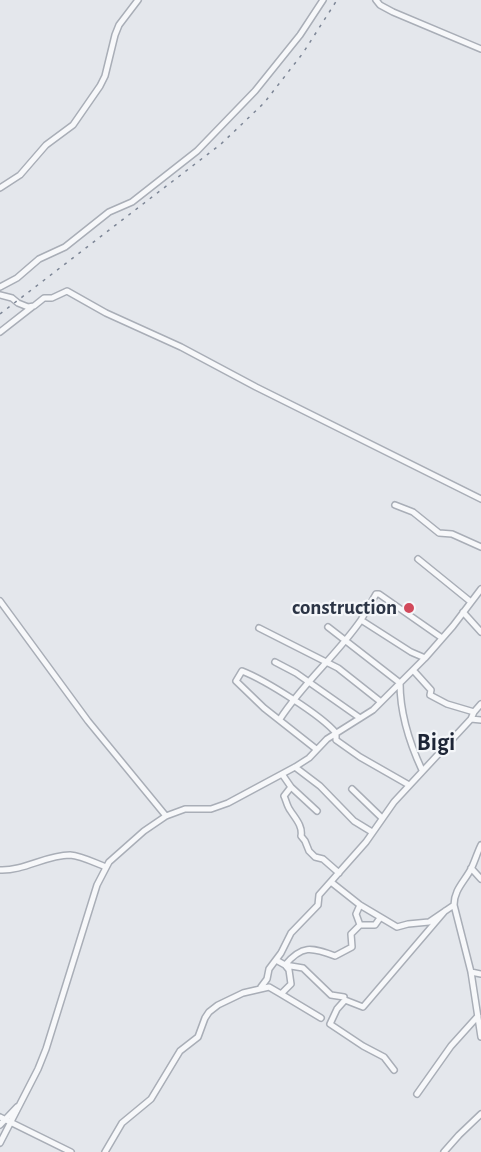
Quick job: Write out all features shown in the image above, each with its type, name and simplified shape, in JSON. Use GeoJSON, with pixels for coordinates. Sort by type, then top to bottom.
{"type":"FeatureCollection","features":[{"type":"Feature","properties":{"kind":"street"},"geometry":{"type":"LineString","coordinates":[[0,188],[20,176],[46,145],[73,126],[100,86],[119,25],[138,0]]}},
{"type":"Feature","properties":{"kind":"street"},"geometry":{"type":"LineString","coordinates":[[0,287],[16,278],[39,259],[65,248],[109,212],[132,202],[197,151],[255,91],[300,35],[323,0]]}},
{"type":"Feature","properties":{"kind":"street"},"geometry":{"type":"LineString","coordinates":[[376,0],[393,12],[481,50]]}},
{"type":"Feature","properties":{"kind":"street"},"geometry":{"type":"LineString","coordinates":[[0,332],[44,298],[52,298],[67,291],[106,314],[181,347],[481,499]]}},
{"type":"Feature","properties":{"kind":"street"},"geometry":{"type":"LineString","coordinates":[[0,295],[12,298],[22,306],[34,306]]}},
{"type":"Feature","properties":{"kind":"street"},"geometry":{"type":"LineString","coordinates":[[394,505],[413,512],[439,533],[453,534],[481,547]]}},
{"type":"Feature","properties":{"kind":"street"},"geometry":{"type":"LineString","coordinates":[[418,559],[471,602]]}},
{"type":"Feature","properties":{"kind":"street"},"geometry":{"type":"LineString","coordinates":[[0,1143],[4,1121],[20,1104],[46,1049],[97,885],[106,867],[144,831],[166,816],[185,809],[218,808],[309,758],[316,749],[336,733],[373,710],[425,658],[481,589]]}},
{"type":"Feature","properties":{"kind":"street"},"geometry":{"type":"LineString","coordinates":[[280,719],[292,700],[345,641],[376,594],[442,638]]}},
{"type":"Feature","properties":{"kind":"street"},"geometry":{"type":"LineString","coordinates":[[2,604],[88,721],[166,816]]}},
{"type":"Feature","properties":{"kind":"street"},"geometry":{"type":"LineString","coordinates":[[463,612],[481,632]]}},
{"type":"Feature","properties":{"kind":"street"},"geometry":{"type":"LineString","coordinates":[[361,620],[425,658]]}},
{"type":"Feature","properties":{"kind":"street"},"geometry":{"type":"LineString","coordinates":[[328,627],[400,683],[400,705],[411,746],[422,770]]}},
{"type":"Feature","properties":{"kind":"street"},"geometry":{"type":"LineString","coordinates":[[259,628],[338,668],[381,702]]}},
{"type":"Feature","properties":{"kind":"street"},"geometry":{"type":"LineString","coordinates":[[275,662],[296,673],[360,718]]}},
{"type":"Feature","properties":{"kind":"street"},"geometry":{"type":"LineString","coordinates":[[413,670],[431,690],[430,695],[447,704],[474,712]]}},
{"type":"Feature","properties":{"kind":"street"},"geometry":{"type":"LineString","coordinates":[[316,749],[264,708],[236,681],[242,671],[256,677],[327,723],[336,733],[336,740],[409,785]]}},
{"type":"Feature","properties":{"kind":"street"},"geometry":{"type":"LineString","coordinates":[[260,988],[291,933],[318,904],[320,895],[366,842],[409,785],[471,719],[481,704]]}},
{"type":"Feature","properties":{"kind":"street"},"geometry":{"type":"LineString","coordinates":[[471,719],[481,720]]}},
{"type":"Feature","properties":{"kind":"street"},"geometry":{"type":"LineString","coordinates":[[295,767],[320,786],[354,821],[372,832]]}},
{"type":"Feature","properties":{"kind":"street"},"geometry":{"type":"LineString","coordinates":[[282,774],[291,787],[317,812]]}},
{"type":"Feature","properties":{"kind":"street"},"geometry":{"type":"LineString","coordinates":[[291,787],[284,796],[289,809],[296,816],[306,846],[315,857],[323,859],[339,873]]}},
{"type":"Feature","properties":{"kind":"street"},"geometry":{"type":"LineString","coordinates":[[352,789],[382,818]]}},
{"type":"Feature","properties":{"kind":"street"},"geometry":{"type":"LineString","coordinates":[[481,845],[454,897],[471,972],[481,1037]]}},
{"type":"Feature","properties":{"kind":"street"},"geometry":{"type":"LineString","coordinates":[[0,870],[15,869],[65,856],[81,858],[106,867]]}},
{"type":"Feature","properties":{"kind":"street"},"geometry":{"type":"LineString","coordinates":[[471,868],[481,879]]}},
{"type":"Feature","properties":{"kind":"street"},"geometry":{"type":"LineString","coordinates":[[331,882],[380,918],[397,927],[429,922],[454,905]]}},
{"type":"Feature","properties":{"kind":"street"},"geometry":{"type":"LineString","coordinates":[[360,904],[356,914],[360,924]]}},
{"type":"Feature","properties":{"kind":"street"},"geometry":{"type":"LineString","coordinates":[[394,1070],[384,1057],[330,1024],[337,1009],[345,1000],[363,1007],[445,911]]}},
{"type":"Feature","properties":{"kind":"street"},"geometry":{"type":"LineString","coordinates":[[360,924],[375,925],[380,918]]}},
{"type":"Feature","properties":{"kind":"street"},"geometry":{"type":"LineString","coordinates":[[285,965],[301,949],[335,956],[343,952],[352,947],[351,934],[360,924]]}},
{"type":"Feature","properties":{"kind":"street"},"geometry":{"type":"LineString","coordinates":[[276,960],[285,965],[303,968],[331,995],[344,997]]}},
{"type":"Feature","properties":{"kind":"street"},"geometry":{"type":"LineString","coordinates":[[281,994],[291,984],[289,970],[285,965]]}},
{"type":"Feature","properties":{"kind":"street"},"geometry":{"type":"LineString","coordinates":[[471,972],[481,974]]}},
{"type":"Feature","properties":{"kind":"street"},"geometry":{"type":"LineString","coordinates":[[105,1152],[122,1123],[151,1099],[180,1051],[198,1037],[205,1018],[218,1005],[243,993],[270,987],[321,1018]]}},
{"type":"Feature","properties":{"kind":"street"},"geometry":{"type":"LineString","coordinates":[[417,1094],[451,1046],[477,1016]]}},
{"type":"Feature","properties":{"kind":"street"},"geometry":{"type":"LineString","coordinates":[[444,1152],[459,1134],[481,1114]]}},
{"type":"Feature","properties":{"kind":"street"},"geometry":{"type":"LineString","coordinates":[[4,1121],[52,1141],[71,1152]]}},
{"type":"Feature","properties":{"kind":"railway"},"geometry":{"type":"LineString","coordinates":[[0,314],[221,144],[264,103],[303,53],[337,0]]}},
{"type":"Feature","properties":{"kind":"place","name":"construction"},"geometry":{"type":"Point","coordinates":[409,608]}},
{"type":"Feature","properties":{"kind":"district","name":"Bigi"},"geometry":{"type":"Point","coordinates":[436,743]}}]}
